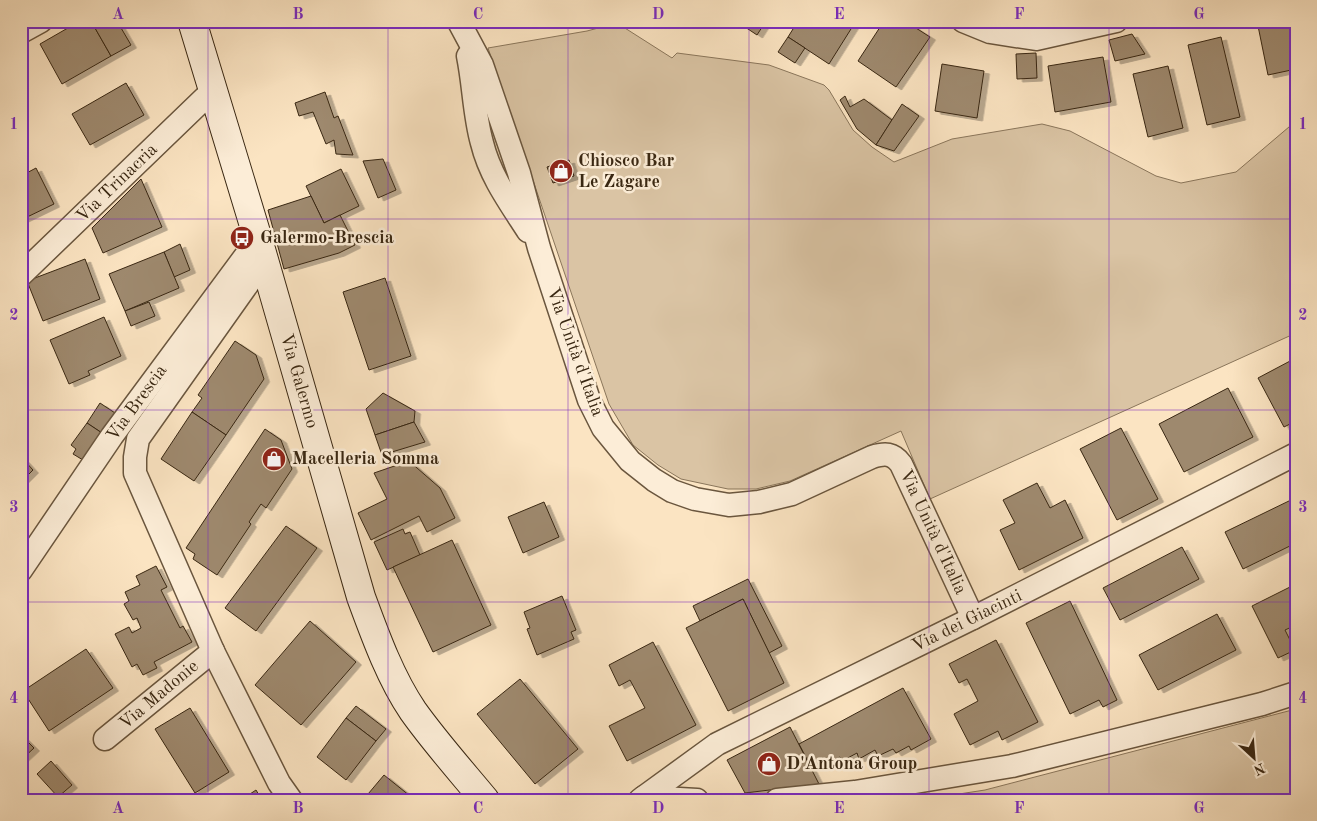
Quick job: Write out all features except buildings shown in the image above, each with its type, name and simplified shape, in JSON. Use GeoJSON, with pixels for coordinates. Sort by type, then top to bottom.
{"type":"FeatureCollection","features":[{"type":"Feature","properties":{"kind":"main road","name":"Via Galermo"},"geometry":{"type":"LineString","coordinates":[[192,21],[261,250],[361,597],[377,639],[413,711],[486,800]]}},
{"type":"Feature","properties":{"kind":"street"},"geometry":{"type":"LineString","coordinates":[[21,32],[41,21]]}},
{"type":"Feature","properties":{"kind":"street"},"geometry":{"type":"LineString","coordinates":[[963,21],[990,32],[1036,39],[1116,21]]}},
{"type":"Feature","properties":{"kind":"street"},"geometry":{"type":"LineString","coordinates":[[459,22],[482,64],[519,173],[539,248]]}},
{"type":"Feature","properties":{"kind":"street"},"geometry":{"type":"LineString","coordinates":[[459,22],[472,73],[482,143],[498,184],[539,248]]}},
{"type":"Feature","properties":{"kind":"street","name":"Via Trinacria"},"geometry":{"type":"LineString","coordinates":[[21,275],[213,90]]}},
{"type":"Feature","properties":{"kind":"street"},"geometry":{"type":"LineString","coordinates":[[498,184],[507,186],[516,182],[519,173]]}},
{"type":"Feature","properties":{"kind":"street","name":"Via Unità d'Italia"},"geometry":{"type":"LineString","coordinates":[[539,248],[589,400],[603,428],[630,460],[654,480],[672,491],[695,499],[729,505],[759,502],[792,494],[872,457],[890,454],[896,457],[901,464],[973,618]]}},
{"type":"Feature","properties":{"kind":"street"},"geometry":{"type":"LineString","coordinates":[[261,250],[138,439],[135,474],[212,650],[279,783],[291,800]]}},
{"type":"Feature","properties":{"kind":"street","name":"Via Brescia"},"geometry":{"type":"LineString","coordinates":[[21,570],[112,436],[261,250]]}},
{"type":"Feature","properties":{"kind":"street","name":"Via dei Giacinti"},"geometry":{"type":"LineString","coordinates":[[642,798],[717,744],[973,618],[1296,454]]}},
{"type":"Feature","properties":{"kind":"street","name":"Via Madonie"},"geometry":{"type":"LineString","coordinates":[[105,739],[212,650]]}},
{"type":"Feature","properties":{"kind":"street"},"geometry":{"type":"LineString","coordinates":[[777,800],[855,792],[1012,766],[1262,704],[1296,693]]}},
{"type":"Feature","properties":{"kind":"street","name":"Via dei Giacinti"},"geometry":{"type":"LineString","coordinates":[[642,798],[697,800]]}},
{"type":"Feature","properties":{"kind":"shaded area"},"geometry":{"type":"Polygon","coordinates":[[[617,23],[672,58],[677,53],[769,65],[824,85],[853,130],[872,147],[894,162],[952,139],[1042,124],[1070,131],[1156,176],[1181,183],[1236,172],[1296,121],[1296,333],[930,499],[901,431],[790,481],[756,489],[728,489],[681,479],[658,465],[633,445],[609,404],[488,48],[587,31],[617,23]]]}},
{"type":"Feature","properties":{"kind":"shaded area"},"geometry":{"type":"Polygon","coordinates":[[[1296,709],[1296,800],[920,800],[985,790],[1296,709]]]}},
{"type":"Feature","properties":{"kind":"place","name":"Chiosco Bar Le Zagare"},"geometry":{"type":"Point","coordinates":[561,171]}},
{"type":"Feature","properties":{"kind":"place","name":"Galermo-Brescia"},"geometry":{"type":"Point","coordinates":[242,238]}},
{"type":"Feature","properties":{"kind":"place","name":"Macelleria Somma"},"geometry":{"type":"Point","coordinates":[274,459]}},
{"type":"Feature","properties":{"kind":"place","name":"D'Antona Group"},"geometry":{"type":"Point","coordinates":[769,764]}}]}
